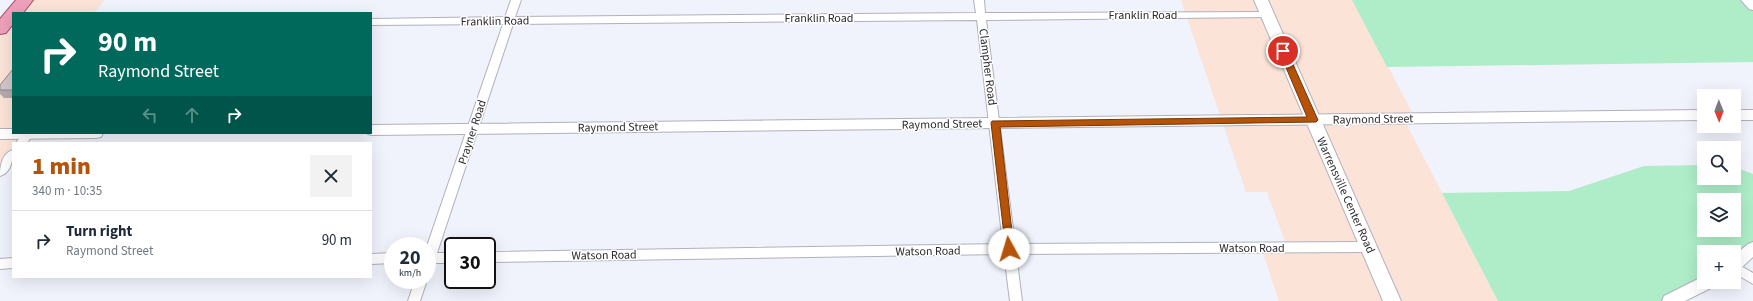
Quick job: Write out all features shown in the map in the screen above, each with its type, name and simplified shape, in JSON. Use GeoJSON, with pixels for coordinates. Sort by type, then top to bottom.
{"type":"FeatureCollection","features":[{"type":"Feature","properties":{"kind":"main road"},"geometry":{"type":"LineString","coordinates":[[16,12],[25,0]]}},
{"type":"Feature","properties":{"kind":"main road","name":"Warrensville Center Road"},"geometry":{"type":"LineString","coordinates":[[1264,7],[1392,301]]}},
{"type":"Feature","properties":{"kind":"street","name":"Prayner Road"},"geometry":{"type":"LineString","coordinates":[[436,237],[516,0]]}},
{"type":"Feature","properties":{"kind":"street","name":"Clampher Road"},"geometry":{"type":"LineString","coordinates":[[979,0],[1016,301]]}},
{"type":"Feature","properties":{"kind":"street"},"geometry":{"type":"LineString","coordinates":[[1747,0],[1753,6]]}},
{"type":"Feature","properties":{"kind":"street","name":"Franklin Road"},"geometry":{"type":"LineString","coordinates":[[372,22],[981,17],[1264,7]]}},
{"type":"Feature","properties":{"kind":"street","name":"Raymond Street"},"geometry":{"type":"LineString","coordinates":[[372,130],[1697,115]]}},
{"type":"Feature","properties":{"kind":"street"},"geometry":{"type":"LineString","coordinates":[[1741,115],[1753,115]]}},
{"type":"Feature","properties":{"kind":"street"},"geometry":{"type":"LineString","coordinates":[[0,134],[24,138],[82,134]]}},
{"type":"Feature","properties":{"kind":"street"},"geometry":{"type":"LineString","coordinates":[[0,172],[12,155]]}},
{"type":"Feature","properties":{"kind":"street","name":"Watson Road"},"geometry":{"type":"LineString","coordinates":[[496,257],[1009,249],[1369,247]]}},
{"type":"Feature","properties":{"kind":"street"},"geometry":{"type":"LineString","coordinates":[[1741,259],[1753,248]]}},
{"type":"Feature","properties":{"kind":"street"},"geometry":{"type":"LineString","coordinates":[[372,259],[384,258]]}},
{"type":"Feature","properties":{"kind":"street"},"geometry":{"type":"LineString","coordinates":[[0,264],[12,263]]}},
{"type":"Feature","properties":{"kind":"street"},"geometry":{"type":"LineString","coordinates":[[1741,271],[1753,279]]}},
{"type":"Feature","properties":{"kind":"street"},"geometry":{"type":"LineString","coordinates":[[1670,301],[1697,287]]}},
{"type":"Feature","properties":{"kind":"street"},"geometry":{"type":"LineString","coordinates":[[414,301],[419,289]]}},
{"type":"Feature","properties":{"kind":"shaded area"},"geometry":{"type":"Polygon","coordinates":[[[25,0],[104,0],[95,12],[15,12],[25,0]]]}},
{"type":"Feature","properties":{"kind":"shaded area"},"geometry":{"type":"Polygon","coordinates":[[[1181,0],[1353,0],[1415,118],[1404,119],[1498,301],[1279,301],[1261,247],[1287,247],[1267,192],[1246,192],[1181,0]]]}},
{"type":"Feature","properties":{"kind":"shaded area"},"geometry":{"type":"Polygon","coordinates":[[[12,15],[12,134],[27,134],[22,142],[12,142],[12,155],[0,172],[0,29],[12,15]]]}},
{"type":"Feature","properties":{"kind":"green space"},"geometry":{"type":"Polygon","coordinates":[[[1352,0],[1747,0],[1753,6],[1753,62],[1387,67],[1352,0]]]}},
{"type":"Feature","properties":{"kind":"green space"},"geometry":{"type":"Polygon","coordinates":[[[1697,165],[1697,185],[1741,185],[1741,170],[1753,174],[1753,248],[1741,259],[1741,245],[1697,245],[1697,286],[1670,301],[1498,301],[1442,193],[1569,191],[1644,166],[1697,165]]]}},
{"type":"Feature","properties":{"kind":"building"},"geometry":{"type":"Polygon","coordinates":[[[12,70],[12,90],[0,90],[0,85],[12,70]]]}},
{"type":"Feature","properties":{"kind":"route"},"geometry":{"type":"LineString","coordinates":[[1009,249],[995,123],[1313,120],[1283,51]]}}]}
